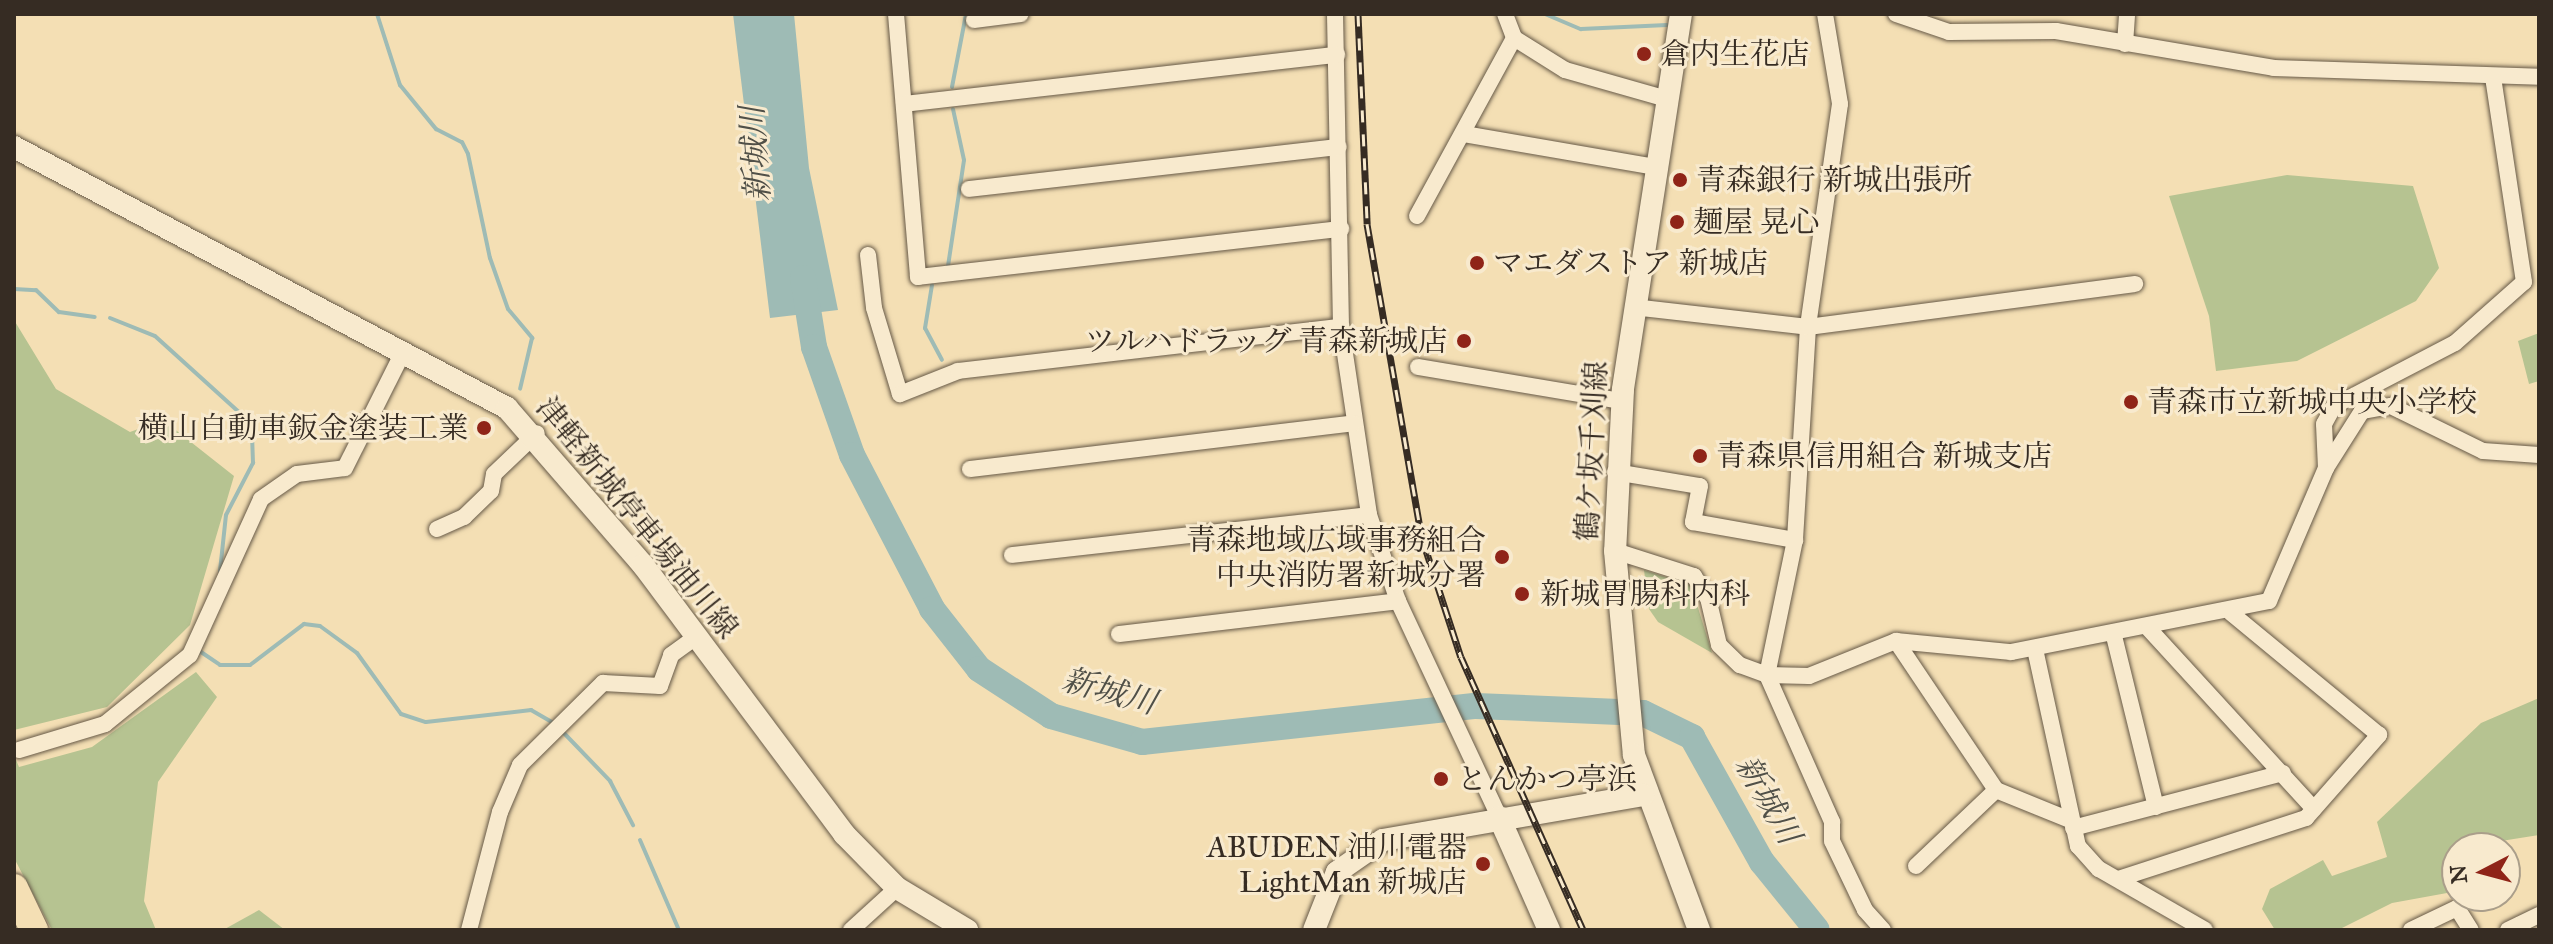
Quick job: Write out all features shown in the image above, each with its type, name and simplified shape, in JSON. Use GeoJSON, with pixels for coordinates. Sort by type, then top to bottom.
{"type":"FeatureCollection","features":[{"type":"Feature","properties":{"kind":"highway"},"geometry":{"type":"LineString","coordinates":[[14,888],[34,930]]}},
{"type":"Feature","properties":{"kind":"main road","name":"鶴ケ坂千刈線"},"geometry":{"type":"LineString","coordinates":[[1686,15],[1667,99],[1633,307],[1615,472],[1615,551],[1618,634],[1634,755],[1643,795],[1699,930]]}},
{"type":"Feature","properties":{"kind":"main road","name":"津軽新城停車場油川線"},"geometry":{"type":"LineString","coordinates":[[14,147],[507,408],[537,433],[697,636],[791,769],[897,888],[967,930]]}},
{"type":"Feature","properties":{"kind":"main road"},"geometry":{"type":"LineString","coordinates":[[1314,930],[1337,872],[1365,847],[1499,817],[1643,795]]}},
{"type":"Feature","properties":{"kind":"main road"},"geometry":{"type":"LineString","coordinates":[[1499,817],[1549,930]]}},
{"type":"Feature","properties":{"kind":"street"},"geometry":{"type":"LineString","coordinates":[[896,14],[918,277],[1341,229]]}},
{"type":"Feature","properties":{"kind":"street"},"geometry":{"type":"LineString","coordinates":[[974,20],[1021,14]]}},
{"type":"Feature","properties":{"kind":"street"},"geometry":{"type":"LineString","coordinates":[[1335,14],[1341,327],[1369,515],[1398,601],[1425,649],[1499,817]]}},
{"type":"Feature","properties":{"kind":"street"},"geometry":{"type":"LineString","coordinates":[[1505,14],[1514,38],[1565,70],[1667,99]]}},
{"type":"Feature","properties":{"kind":"street"},"geometry":{"type":"LineString","coordinates":[[1825,14],[1840,104],[1808,327],[1795,540],[1767,675],[1832,822],[1832,841],[1865,910],[1883,930]]}},
{"type":"Feature","properties":{"kind":"street"},"geometry":{"type":"LineString","coordinates":[[1896,14],[1949,32],[2056,31],[2274,68],[2539,77]]}},
{"type":"Feature","properties":{"kind":"street"},"geometry":{"type":"LineString","coordinates":[[2125,44],[2127,14]]}},
{"type":"Feature","properties":{"kind":"street"},"geometry":{"type":"LineString","coordinates":[[1417,216],[1514,38]]}},
{"type":"Feature","properties":{"kind":"street"},"geometry":{"type":"LineString","coordinates":[[904,104],[1337,55]]}},
{"type":"Feature","properties":{"kind":"street"},"geometry":{"type":"LineString","coordinates":[[2326,468],[2324,424],[2334,406],[2455,343],[2524,282],[2493,77]]}},
{"type":"Feature","properties":{"kind":"street"},"geometry":{"type":"LineString","coordinates":[[1464,134],[1656,167]]}},
{"type":"Feature","properties":{"kind":"street"},"geometry":{"type":"LineString","coordinates":[[969,189],[1339,147]]}},
{"type":"Feature","properties":{"kind":"street"},"geometry":{"type":"LineString","coordinates":[[868,255],[874,308],[900,394],[958,371],[1341,327]]}},
{"type":"Feature","properties":{"kind":"street"},"geometry":{"type":"LineString","coordinates":[[1633,307],[1808,327],[2135,284]]}},
{"type":"Feature","properties":{"kind":"street"},"geometry":{"type":"LineString","coordinates":[[19,750],[105,724],[190,655],[261,499],[297,474],[345,468],[403,352]]}},
{"type":"Feature","properties":{"kind":"street"},"geometry":{"type":"LineString","coordinates":[[1418,367],[1621,401]]}},
{"type":"Feature","properties":{"kind":"street"},"geometry":{"type":"LineString","coordinates":[[1615,551],[1694,576],[1726,656],[1767,675],[1824,674],[1896,641],[2035,649],[2231,613],[2269,601],[2280,587],[2326,468],[2362,411],[2391,406],[2483,451],[2539,455]]}},
{"type":"Feature","properties":{"kind":"street"},"geometry":{"type":"LineString","coordinates":[[970,469],[1353,423]]}},
{"type":"Feature","properties":{"kind":"street"},"geometry":{"type":"LineString","coordinates":[[437,529],[464,517],[491,491],[494,474],[537,433]]}},
{"type":"Feature","properties":{"kind":"street"},"geometry":{"type":"LineString","coordinates":[[1615,472],[1700,486],[1693,522],[1795,540]]}},
{"type":"Feature","properties":{"kind":"street"},"geometry":{"type":"LineString","coordinates":[[1012,555],[1369,515]]}},
{"type":"Feature","properties":{"kind":"street"},"geometry":{"type":"LineString","coordinates":[[1119,634],[1398,601]]}},
{"type":"Feature","properties":{"kind":"street"},"geometry":{"type":"LineString","coordinates":[[2118,879],[2306,818],[2379,735],[2231,613]]}},
{"type":"Feature","properties":{"kind":"street"},"geometry":{"type":"LineString","coordinates":[[2149,629],[2314,809]]}},
{"type":"Feature","properties":{"kind":"street"},"geometry":{"type":"LineString","coordinates":[[469,930],[500,812],[520,765],[603,683],[660,686],[671,655],[697,636]]}},
{"type":"Feature","properties":{"kind":"street"},"geometry":{"type":"LineString","coordinates":[[2114,636],[2156,807]]}},
{"type":"Feature","properties":{"kind":"street"},"geometry":{"type":"LineString","coordinates":[[1896,641],[1996,790],[2071,824],[2156,807],[2283,773]]}},
{"type":"Feature","properties":{"kind":"street"},"geometry":{"type":"LineString","coordinates":[[2035,649],[2071,824],[2084,855],[2118,879],[2205,930]]}},
{"type":"Feature","properties":{"kind":"street"},"geometry":{"type":"LineString","coordinates":[[1916,866],[1996,790]]}},
{"type":"Feature","properties":{"kind":"street"},"geometry":{"type":"LineString","coordinates":[[851,930],[897,888]]}},
{"type":"Feature","properties":{"kind":"street"},"geometry":{"type":"LineString","coordinates":[[2411,930],[2457,908],[2471,930]]}},
{"type":"Feature","properties":{"kind":"street"},"geometry":{"type":"LineString","coordinates":[[2508,930],[2539,915]]}},
{"type":"Feature","properties":{"kind":"green space"},"geometry":{"type":"Polygon","coordinates":[[[2287,175],[2413,186],[2439,268],[2416,301],[2297,361],[2216,371],[2209,316],[2169,196],[2287,175]]]}},
{"type":"Feature","properties":{"kind":"green space"},"geometry":{"type":"Polygon","coordinates":[[[14,320],[56,389],[130,432],[163,420],[234,476],[190,625],[107,707],[14,730],[14,320]]]}},
{"type":"Feature","properties":{"kind":"green space"},"geometry":{"type":"Polygon","coordinates":[[[2539,333],[2539,381],[2529,384],[2518,341],[2539,333]]]}},
{"type":"Feature","properties":{"kind":"green space"},"geometry":{"type":"Polygon","coordinates":[[[1644,570],[1691,585],[1712,653],[1658,622],[1649,609],[1644,570]]]}},
{"type":"Feature","properties":{"kind":"green space"},"geometry":{"type":"Polygon","coordinates":[[[196,672],[217,697],[158,782],[144,901],[156,930],[52,930],[14,858],[14,755],[19,767],[92,747],[196,672]]]}},
{"type":"Feature","properties":{"kind":"green space"},"geometry":{"type":"Polygon","coordinates":[[[2539,698],[2539,835],[2521,838],[2521,832],[2441,832],[2441,894],[2392,903],[2338,930],[2275,930],[2262,909],[2270,889],[2323,860],[2332,876],[2387,857],[2377,822],[2481,723],[2539,698]]]}},
{"type":"Feature","properties":{"kind":"green space"},"geometry":{"type":"Polygon","coordinates":[[[259,910],[285,930],[223,930],[259,910]]]}},
{"type":"Feature","properties":{"kind":"water"},"geometry":{"type":"Polygon","coordinates":[[[733,14],[794,14],[809,168],[838,310],[770,318],[733,14]]]}},
{"type":"Feature","properties":{"kind":"waterway"},"geometry":{"type":"LineString","coordinates":[[377,14],[400,85],[436,129],[462,142],[468,154],[490,258],[508,309],[532,338],[520,389]]}},
{"type":"Feature","properties":{"kind":"waterway"},"geometry":{"type":"LineString","coordinates":[[952,87],[966,14]]}},
{"type":"Feature","properties":{"kind":"waterway"},"geometry":{"type":"LineString","coordinates":[[1545,14],[1581,29],[1667,25]]}},
{"type":"Feature","properties":{"kind":"waterway"},"geometry":{"type":"LineString","coordinates":[[948,266],[964,160],[953,109]]}},
{"type":"Feature","properties":{"kind":"waterway","name":"新城川"},"geometry":{"type":"LineString","coordinates":[[803,278],[814,347],[852,455],[932,609],[979,669],[1051,716],[1142,742],[1476,706],[1643,713],[1692,737],[1762,862],[1817,930]]}},
{"type":"Feature","properties":{"kind":"waterway"},"geometry":{"type":"LineString","coordinates":[[932,285],[925,328],[942,360]]}},
{"type":"Feature","properties":{"kind":"waterway"},"geometry":{"type":"LineString","coordinates":[[14,289],[36,290],[59,312],[95,317]]}},
{"type":"Feature","properties":{"kind":"waterway"},"geometry":{"type":"LineString","coordinates":[[110,318],[155,336],[242,415]]}},
{"type":"Feature","properties":{"kind":"waterway"},"geometry":{"type":"LineString","coordinates":[[220,571],[226,515],[253,463],[252,425]]}},
{"type":"Feature","properties":{"kind":"waterway"},"geometry":{"type":"LineString","coordinates":[[201,652],[220,665],[250,665],[304,624],[320,626],[357,653],[401,714],[426,722],[531,710],[552,722]]}},
{"type":"Feature","properties":{"kind":"waterway"},"geometry":{"type":"LineString","coordinates":[[561,730],[610,781],[633,825]]}},
{"type":"Feature","properties":{"kind":"waterway"},"geometry":{"type":"LineString","coordinates":[[640,840],[679,930]]}},
{"type":"Feature","properties":{"kind":"railway"},"geometry":{"type":"LineString","coordinates":[[1358,14],[1367,224],[1422,538],[1461,657],[1583,930]]}},
{"type":"Feature","properties":{"kind":"place","name":"倉内生花店"},"geometry":{"type":"Point","coordinates":[1644,54]}},
{"type":"Feature","properties":{"kind":"place","name":"青森銀行 新城出張所"},"geometry":{"type":"Point","coordinates":[1680,180]}},
{"type":"Feature","properties":{"kind":"place","name":"麺屋 晃心"},"geometry":{"type":"Point","coordinates":[1677,222]}},
{"type":"Feature","properties":{"kind":"place","name":"マエダストア 新城店"},"geometry":{"type":"Point","coordinates":[1477,263]}},
{"type":"Feature","properties":{"kind":"place","name":"ツルハドラッグ 青森新城店"},"geometry":{"type":"Point","coordinates":[1464,341]}},
{"type":"Feature","properties":{"kind":"place","name":"青森市立新城中央小学校"},"geometry":{"type":"Point","coordinates":[2131,402]}},
{"type":"Feature","properties":{"kind":"place","name":"横山自動車鈑金塗装工業"},"geometry":{"type":"Point","coordinates":[484,428]}},
{"type":"Feature","properties":{"kind":"place","name":"青森県信用組合 新城支店"},"geometry":{"type":"Point","coordinates":[1700,456]}},
{"type":"Feature","properties":{"kind":"place","name":"青森地域広域事務組合 中央消防署新城分署"},"geometry":{"type":"Point","coordinates":[1502,557]}},
{"type":"Feature","properties":{"kind":"place","name":"新城胃腸科内科"},"geometry":{"type":"Point","coordinates":[1522,594]}},
{"type":"Feature","properties":{"kind":"place","name":"とんかつ亭浜"},"geometry":{"type":"Point","coordinates":[1441,779]}},
{"type":"Feature","properties":{"kind":"place","name":"ABUDEN 油川電器 LightMan 新城店"},"geometry":{"type":"Point","coordinates":[1483,864]}}]}
